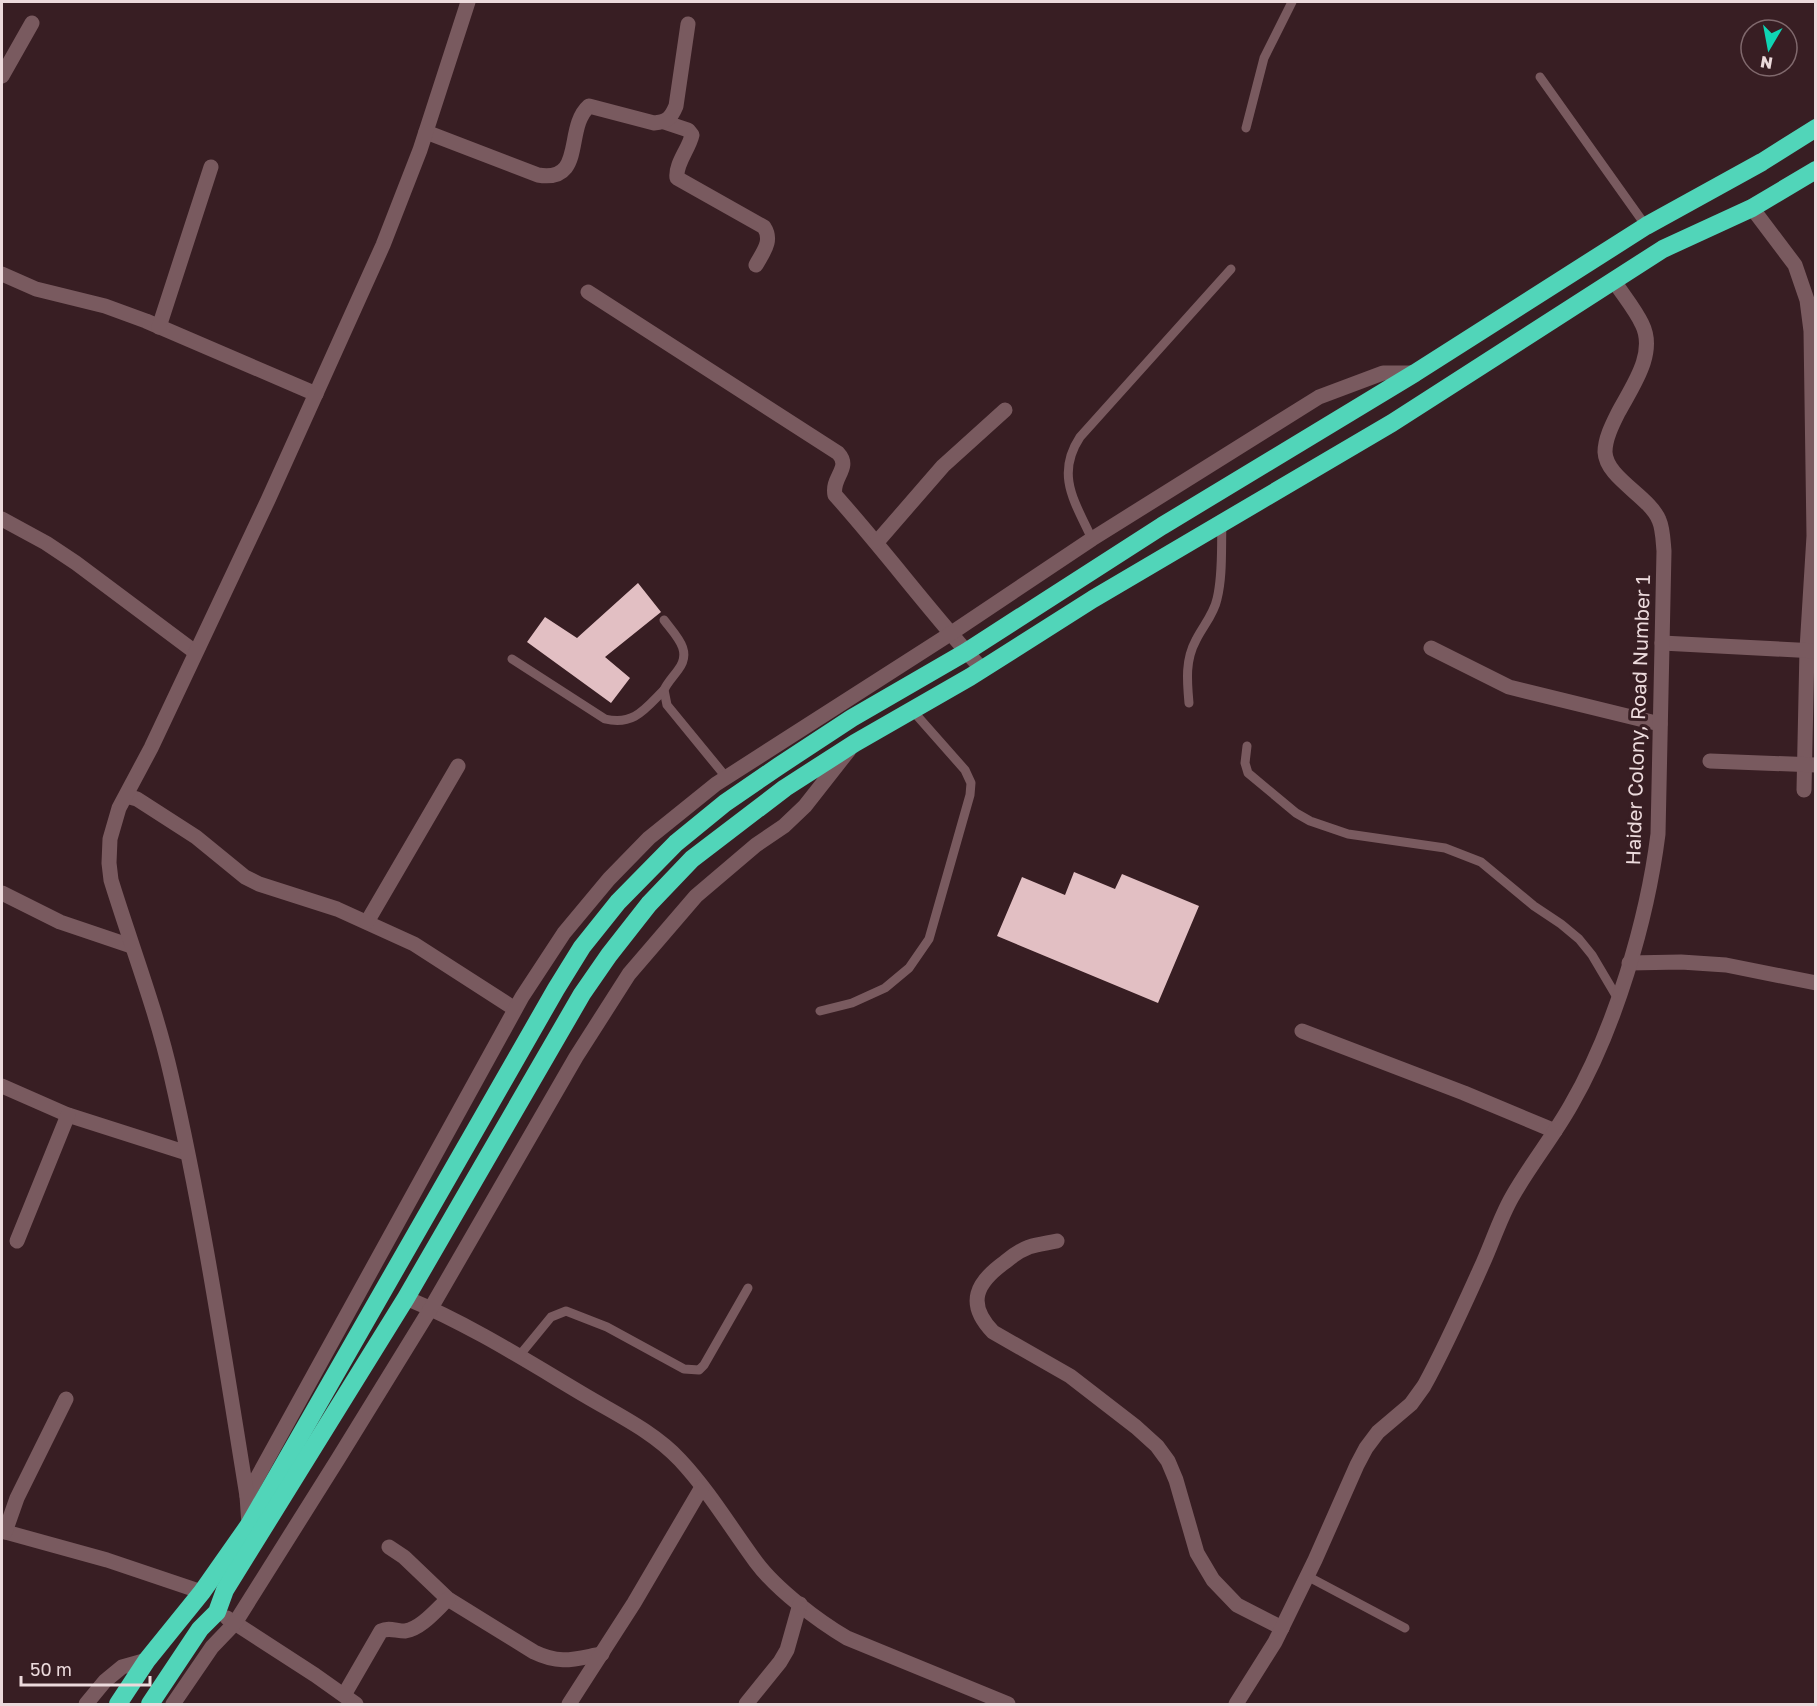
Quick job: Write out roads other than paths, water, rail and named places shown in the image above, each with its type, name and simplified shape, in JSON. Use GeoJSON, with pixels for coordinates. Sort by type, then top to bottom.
{"type":"FeatureCollection","features":[{"type":"Feature","properties":{"kind":"highway"},"geometry":{"type":"LineString","coordinates":[[118,1704],[147,1660],[202,1592],[249,1525],[556,989],[582,948],[618,902],[676,843],[725,803],[852,718],[966,652],[1162,526],[1415,373],[1646,226],[1762,162],[1815,128]]}},
{"type":"Feature","properties":{"kind":"highway"},"geometry":{"type":"LineString","coordinates":[[150,1704],[200,1629],[216,1612],[225,1590],[406,1298],[582,994],[649,904],[700,852],[785,788],[855,743],[982,669],[1093,599],[1392,423],[1663,249],[1752,208],[1815,170]]}},
{"type":"Feature","properties":{"kind":"street"},"geometry":{"type":"LineString","coordinates":[[249,1525],[247,1496],[209,1268],[187,1153],[170,1073],[111,880],[110,839],[119,808],[151,748],[268,500],[387,235],[426,132],[468,2]]}},
{"type":"Feature","properties":{"kind":"street"},"geometry":{"type":"LineString","coordinates":[[2,76],[32,23]]}},
{"type":"Feature","properties":{"kind":"street"},"geometry":{"type":"LineString","coordinates":[[664,123],[671,117],[676,106],[688,24]]}},
{"type":"Feature","properties":{"kind":"street"},"geometry":{"type":"LineString","coordinates":[[426,132],[538,175],[549,177],[558,175],[566,169],[579,121],[589,106],[688,130],[692,135],[676,172],[677,178],[764,228],[768,233],[768,243],[756,265]]}},
{"type":"Feature","properties":{"kind":"street"},"geometry":{"type":"LineString","coordinates":[[159,327],[211,167]]}},
{"type":"Feature","properties":{"kind":"street"},"geometry":{"type":"LineString","coordinates":[[1752,208],[1796,265],[1807,300],[1811,342],[1814,557],[1810,765],[1804,790]]}},
{"type":"Feature","properties":{"kind":"street"},"geometry":{"type":"LineString","coordinates":[[2,274],[36,289],[105,306],[316,394]]}},
{"type":"Feature","properties":{"kind":"street","name":"Haider Colony, Road Number 1"},"geometry":{"type":"LineString","coordinates":[[1236,1704],[1282,1628],[1356,1464],[1378,1432],[1412,1404],[1424,1386],[1483,1263],[1511,1197],[1571,1106],[1592,1065],[1618,999],[1653,875],[1658,834],[1664,551],[1659,520],[1653,510],[1609,465],[1605,454],[1607,438],[1613,421],[1640,371],[1646,354],[1647,337],[1642,324],[1614,281]]}},
{"type":"Feature","properties":{"kind":"street"},"geometry":{"type":"LineString","coordinates":[[588,292],[838,453],[843,466],[834,485],[835,495],[877,542],[950,634],[982,669]]}},
{"type":"Feature","properties":{"kind":"street"},"geometry":{"type":"LineString","coordinates":[[247,1496],[515,1009],[564,933],[609,879],[649,838],[726,777],[950,634],[1092,539],[1319,397],[1383,373],[1415,373]]}},
{"type":"Feature","properties":{"kind":"street"},"geometry":{"type":"LineString","coordinates":[[877,542],[943,466],[1005,410]]}},
{"type":"Feature","properties":{"kind":"street"},"geometry":{"type":"LineString","coordinates":[[2,519],[46,543],[76,563],[195,652]]}},
{"type":"Feature","properties":{"kind":"street"},"geometry":{"type":"LineString","coordinates":[[1662,643],[1811,650]]}},
{"type":"Feature","properties":{"kind":"street"},"geometry":{"type":"LineString","coordinates":[[1431,648],[1509,687],[1660,724]]}},
{"type":"Feature","properties":{"kind":"street"},"geometry":{"type":"LineString","coordinates":[[173,1704],[212,1647],[235,1623],[431,1308],[576,1057],[629,974],[696,896],[756,845],[784,826],[805,806],[855,743]]}},
{"type":"Feature","properties":{"kind":"street"},"geometry":{"type":"LineString","coordinates":[[1710,761],[1810,765]]}},
{"type":"Feature","properties":{"kind":"street"},"geometry":{"type":"LineString","coordinates":[[367,922],[458,766]]}},
{"type":"Feature","properties":{"kind":"street"},"geometry":{"type":"LineString","coordinates":[[126,796],[137,799],[188,831],[245,877],[259,884],[337,909],[414,944],[515,1009]]}},
{"type":"Feature","properties":{"kind":"street"},"geometry":{"type":"LineString","coordinates":[[2,892],[60,922],[131,946]]}},
{"type":"Feature","properties":{"kind":"street"},"geometry":{"type":"LineString","coordinates":[[1629,963],[1681,962],[1726,965],[1815,983]]}},
{"type":"Feature","properties":{"kind":"street"},"geometry":{"type":"LineString","coordinates":[[1302,1031],[1464,1093],[1555,1131]]}},
{"type":"Feature","properties":{"kind":"street"},"geometry":{"type":"LineString","coordinates":[[2,1086],[68,1115],[187,1153]]}},
{"type":"Feature","properties":{"kind":"street"},"geometry":{"type":"LineString","coordinates":[[17,1241],[68,1115]]}},
{"type":"Feature","properties":{"kind":"street"},"geometry":{"type":"LineString","coordinates":[[1057,1241],[1028,1247],[1012,1256],[987,1276],[979,1289],[977,1300],[984,1323],[993,1332],[1070,1376],[1157,1446],[1168,1461],[1176,1480],[1197,1553],[1213,1580],[1237,1605],[1282,1628]]}},
{"type":"Feature","properties":{"kind":"street"},"geometry":{"type":"LineString","coordinates":[[406,1298],[431,1308],[519,1356],[653,1437],[680,1459],[757,1564],[776,1584],[829,1627],[847,1638],[983,1700],[1008,1704]]}},
{"type":"Feature","properties":{"kind":"street"},"geometry":{"type":"LineString","coordinates":[[66,1399],[3,1531],[107,1560],[202,1592]]}},
{"type":"Feature","properties":{"kind":"street"},"geometry":{"type":"LineString","coordinates":[[569,1704],[602,1654],[702,1487]]}},
{"type":"Feature","properties":{"kind":"street"},"geometry":{"type":"LineString","coordinates":[[389,1547],[404,1557],[448,1599],[534,1652],[549,1659],[570,1661],[602,1654]]}},
{"type":"Feature","properties":{"kind":"street"},"geometry":{"type":"LineString","coordinates":[[344,1695],[376,1636],[381,1631],[411,1629],[448,1599]]}},
{"type":"Feature","properties":{"kind":"street"},"geometry":{"type":"LineString","coordinates":[[746,1704],[783,1656],[800,1604]]}},
{"type":"Feature","properties":{"kind":"street"},"geometry":{"type":"LineString","coordinates":[[216,1612],[357,1704]]}},
{"type":"Feature","properties":{"kind":"street"},"geometry":{"type":"LineString","coordinates":[[86,1704],[105,1681],[123,1667],[147,1660]]}},
{"type":"Feature","properties":{"kind":"lane"},"geometry":{"type":"LineString","coordinates":[[1246,128],[1264,58],[1292,2]]}},
{"type":"Feature","properties":{"kind":"lane"},"geometry":{"type":"LineString","coordinates":[[1539,77],[1646,226]]}},
{"type":"Feature","properties":{"kind":"lane"},"geometry":{"type":"LineString","coordinates":[[1092,539],[1071,495],[1067,479],[1071,451],[1080,437],[1231,269]]}},
{"type":"Feature","properties":{"kind":"lane"},"geometry":{"type":"LineString","coordinates":[[1189,704],[1186,676],[1189,657],[1218,597],[1222,524]]}},
{"type":"Feature","properties":{"kind":"lane"},"geometry":{"type":"LineString","coordinates":[[512,659],[605,719],[618,722],[629,720],[639,714],[664,690],[682,665],[684,647],[664,620]]}},
{"type":"Feature","properties":{"kind":"lane"},"geometry":{"type":"LineString","coordinates":[[664,690],[667,705],[726,777]]}},
{"type":"Feature","properties":{"kind":"lane"},"geometry":{"type":"LineString","coordinates":[[819,1011],[852,1003],[885,988],[909,968],[929,939],[970,795],[971,783],[959,762],[912,710]]}},
{"type":"Feature","properties":{"kind":"lane"},"geometry":{"type":"LineString","coordinates":[[1247,746],[1245,763],[1248,773],[1296,813],[1310,821],[1348,834],[1445,848],[1481,862],[1534,906],[1579,939],[1592,955],[1618,999]]}},
{"type":"Feature","properties":{"kind":"lane"},"geometry":{"type":"LineString","coordinates":[[519,1356],[551,1317],[566,1311],[607,1328],[684,1369],[699,1370],[748,1288]]}},
{"type":"Feature","properties":{"kind":"lane"},"geometry":{"type":"LineString","coordinates":[[1307,1576],[1405,1628]]}}]}
